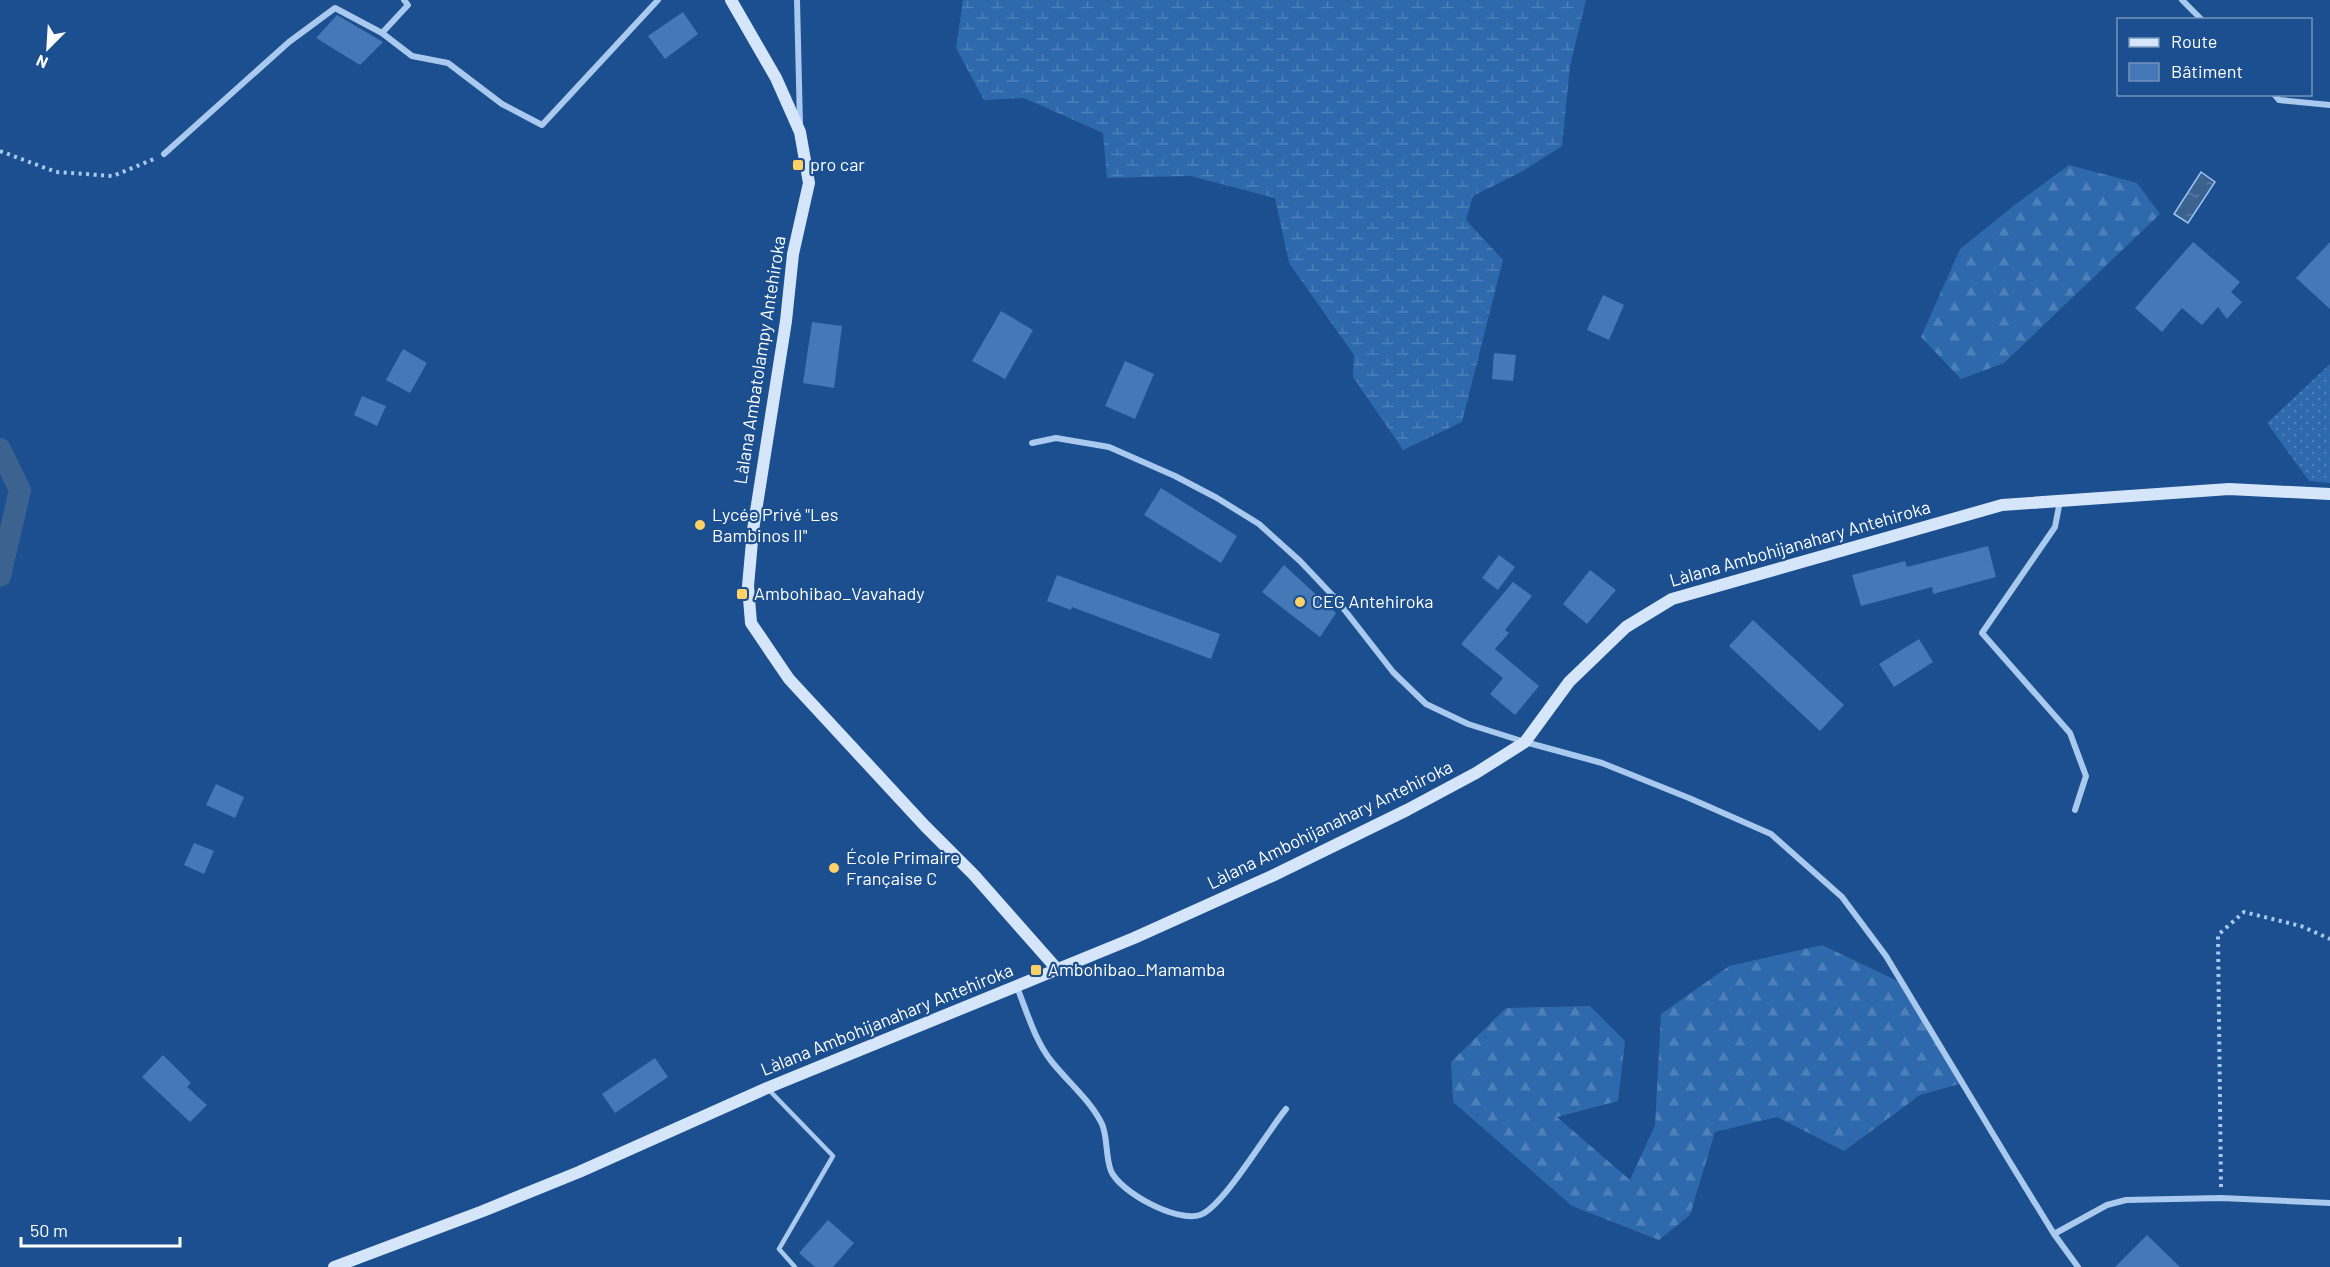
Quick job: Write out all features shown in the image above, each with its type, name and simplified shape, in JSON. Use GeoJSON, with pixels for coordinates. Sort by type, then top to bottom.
{"type":"FeatureCollection","features":[{"type":"Feature","properties":{"kind":"street"},"geometry":{"type":"LineString","coordinates":[[382,33],[408,4],[404,0]]}},
{"type":"Feature","properties":{"kind":"street"},"geometry":{"type":"LineString","coordinates":[[164,154],[289,42],[335,8],[382,33],[412,56],[448,63],[502,104],[542,125],[658,0]]}},
{"type":"Feature","properties":{"kind":"street","name":"Làlana Ambatolampy Antehiroka"},"geometry":{"type":"LineString","coordinates":[[730,0],[777,78],[800,132],[809,183],[793,254],[786,321],[753,530],[748,586],[751,623],[789,679],[925,826],[975,875],[1057,969]]}},
{"type":"Feature","properties":{"kind":"street"},"geometry":{"type":"LineString","coordinates":[[797,0],[800,132]]}},
{"type":"Feature","properties":{"kind":"street"},"geometry":{"type":"LineString","coordinates":[[2182,0],[2200,18]]}},
{"type":"Feature","properties":{"kind":"street"},"geometry":{"type":"LineString","coordinates":[[2276,96],[2279,100],[2330,105]]}},
{"type":"Feature","properties":{"kind":"street"},"geometry":{"type":"LineString","coordinates":[[1032,442],[1056,438],[1109,447],[1175,476],[1259,524],[1300,561],[1336,599],[1393,672],[1426,704],[1468,724],[1602,763],[1771,834],[1842,897],[1886,956],[2054,1234],[2078,1267]]}},
{"type":"Feature","properties":{"kind":"street","name":"Làlana Ambohijanahary Antehiroka"},"geometry":{"type":"LineString","coordinates":[[334,1267],[515,1198],[767,1088],[1134,938],[1272,876],[1407,810],[1476,773],[1525,742],[1569,682],[1626,627],[1672,598],[2002,505],[2229,489],[2330,494]]}},
{"type":"Feature","properties":{"kind":"street"},"geometry":{"type":"LineString","coordinates":[[2060,501],[2055,527],[1982,633],[2070,733],[2086,776],[2075,810]]}},
{"type":"Feature","properties":{"kind":"street"},"geometry":{"type":"LineString","coordinates":[[1017,987],[1050,1060],[1086,1101],[1102,1124],[1106,1155],[1112,1173],[1122,1187],[1155,1206],[1184,1217],[1201,1215],[1219,1201],[1286,1109]]}},
{"type":"Feature","properties":{"kind":"street"},"geometry":{"type":"LineString","coordinates":[[2054,1234],[2107,1204],[2126,1200],[2221,1198],[2330,1203]]}},
{"type":"Feature","properties":{"kind":"lane"},"geometry":{"type":"LineString","coordinates":[[767,1088],[833,1156],[779,1249],[795,1267]]}},
{"type":"Feature","properties":{"kind":"path"},"geometry":{"type":"LineString","coordinates":[[0,152],[56,172],[113,176],[164,154]]}},
{"type":"Feature","properties":{"kind":"path"},"geometry":{"type":"LineString","coordinates":[[2221,1198],[2217,935],[2244,912],[2301,926],[2330,939]]}},
{"type":"Feature","properties":{"kind":"green space"},"geometry":{"type":"Polygon","coordinates":[[[963,0],[1586,0],[1570,66],[1562,146],[1523,171],[1473,196],[1466,220],[1503,260],[1462,422],[1403,450],[1353,377],[1354,355],[1289,263],[1275,198],[1190,176],[1107,178],[1103,133],[1024,98],[984,100],[956,48],[963,0]]]}},
{"type":"Feature","properties":{"kind":"green space"},"geometry":{"type":"Polygon","coordinates":[[[2069,165],[2137,183],[2160,214],[2004,363],[1961,379],[1921,337],[1960,249],[2069,165]]]}},
{"type":"Feature","properties":{"kind":"green space"},"geometry":{"type":"Polygon","coordinates":[[[2330,364],[2330,483],[2309,481],[2267,423],[2330,364]]]}},
{"type":"Feature","properties":{"kind":"green space"},"geometry":{"type":"Polygon","coordinates":[[[1822,945],[1902,983],[1963,1083],[1920,1095],[1844,1151],[1777,1117],[1715,1132],[1690,1215],[1659,1240],[1572,1206],[1453,1102],[1451,1062],[1506,1008],[1590,1006],[1625,1041],[1618,1101],[1557,1117],[1630,1180],[1655,1125],[1661,1014],[1729,966],[1822,945]]]}},
{"type":"Feature","properties":{"kind":"water"},"geometry":{"type":"Polygon","coordinates":[[[2201,172],[2215,182],[2188,223],[2174,214],[2201,172]]]}},
{"type":"Feature","properties":{"kind":"building"},"geometry":{"type":"Polygon","coordinates":[[[683,12],[698,34],[665,59],[648,36],[683,12]]]}},
{"type":"Feature","properties":{"kind":"building"},"geometry":{"type":"Polygon","coordinates":[[[337,15],[383,42],[360,65],[316,38],[337,15]]]}},
{"type":"Feature","properties":{"kind":"building"},"geometry":{"type":"Polygon","coordinates":[[[2193,242],[2240,282],[2231,292],[2242,302],[2227,319],[2218,307],[2202,325],[2182,308],[2162,332],[2135,308],[2193,242]]]}},
{"type":"Feature","properties":{"kind":"building"},"geometry":{"type":"Polygon","coordinates":[[[2330,242],[2330,309],[2296,278],[2330,242]]]}},
{"type":"Feature","properties":{"kind":"building"},"geometry":{"type":"Polygon","coordinates":[[[1603,295],[1624,305],[1609,340],[1587,330],[1603,295]]]}},
{"type":"Feature","properties":{"kind":"building"},"geometry":{"type":"Polygon","coordinates":[[[1001,311],[1033,330],[1005,379],[972,361],[1001,311]]]}},
{"type":"Feature","properties":{"kind":"building"},"geometry":{"type":"Polygon","coordinates":[[[812,322],[842,326],[834,388],[803,383],[812,322]]]}},
{"type":"Feature","properties":{"kind":"building"},"geometry":{"type":"Polygon","coordinates":[[[403,349],[427,363],[410,393],[386,380],[403,349]]]}},
{"type":"Feature","properties":{"kind":"building"},"geometry":{"type":"Polygon","coordinates":[[[1494,353],[1516,355],[1513,381],[1492,379],[1494,353]]]}},
{"type":"Feature","properties":{"kind":"building"},"geometry":{"type":"Polygon","coordinates":[[[1125,361],[1154,374],[1135,419],[1105,406],[1125,361]]]}},
{"type":"Feature","properties":{"kind":"building"},"geometry":{"type":"Polygon","coordinates":[[[362,396],[386,406],[377,426],[354,415],[362,396]]]}},
{"type":"Feature","properties":{"kind":"building"},"geometry":{"type":"Polygon","coordinates":[[[1161,488],[1237,536],[1221,563],[1144,515],[1161,488]]]}},
{"type":"Feature","properties":{"kind":"building"},"geometry":{"type":"Polygon","coordinates":[[[1988,546],[1996,577],[1933,594],[1932,587],[1861,606],[1852,575],[1905,561],[1907,567],[1988,546]]]}},
{"type":"Feature","properties":{"kind":"building"},"geometry":{"type":"Polygon","coordinates":[[[1499,555],[1515,567],[1498,590],[1482,578],[1499,555]]]}},
{"type":"Feature","properties":{"kind":"building","name":"CEG Antehiroka"},"geometry":{"type":"Polygon","coordinates":[[[1284,565],[1336,613],[1320,637],[1262,592],[1284,565]]]}},
{"type":"Feature","properties":{"kind":"building"},"geometry":{"type":"Polygon","coordinates":[[[1590,570],[1616,590],[1587,624],[1563,604],[1590,570]]]}},
{"type":"Feature","properties":{"kind":"building"},"geometry":{"type":"Polygon","coordinates":[[[1057,575],[1220,634],[1211,659],[1072,607],[1071,610],[1047,601],[1057,575]]]}},
{"type":"Feature","properties":{"kind":"building"},"geometry":{"type":"Polygon","coordinates":[[[1513,582],[1532,596],[1505,630],[1509,633],[1495,649],[1539,686],[1515,715],[1490,694],[1503,678],[1461,644],[1513,582]]]}},
{"type":"Feature","properties":{"kind":"building"},"geometry":{"type":"Polygon","coordinates":[[[1753,620],[1844,705],[1820,731],[1729,646],[1753,620]]]}},
{"type":"Feature","properties":{"kind":"building"},"geometry":{"type":"Polygon","coordinates":[[[1919,639],[1933,662],[1894,687],[1879,664],[1919,639]]]}},
{"type":"Feature","properties":{"kind":"building"},"geometry":{"type":"Polygon","coordinates":[[[216,784],[244,797],[235,818],[206,805],[216,784]]]}},
{"type":"Feature","properties":{"kind":"building"},"geometry":{"type":"Polygon","coordinates":[[[194,843],[214,851],[204,874],[184,865],[194,843]]]}},
{"type":"Feature","properties":{"kind":"building"},"geometry":{"type":"Polygon","coordinates":[[[163,1055],[191,1083],[187,1087],[207,1105],[190,1122],[142,1077],[163,1055]]]}},
{"type":"Feature","properties":{"kind":"building"},"geometry":{"type":"Polygon","coordinates":[[[655,1058],[668,1077],[615,1113],[602,1094],[655,1058]]]}},
{"type":"Feature","properties":{"kind":"building"},"geometry":{"type":"Polygon","coordinates":[[[828,1220],[854,1243],[833,1267],[815,1267],[799,1253],[828,1220]]]}},
{"type":"Feature","properties":{"kind":"building"},"geometry":{"type":"Polygon","coordinates":[[[2147,1235],[2180,1267],[2115,1267],[2147,1235]]]}},
{"type":"Feature","properties":{"kind":"waterway"},"geometry":{"type":"LineString","coordinates":[[0,449],[20,490],[0,576]]}},
{"type":"Feature","properties":{"kind":"place","name":"pro car"},"geometry":{"type":"Point","coordinates":[798,165]}},
{"type":"Feature","properties":{"kind":"place","name":"Lycée Privé \"Les Bambinos II\""},"geometry":{"type":"Point","coordinates":[700,525]}},
{"type":"Feature","properties":{"kind":"place","name":"Ambohibao_Vavahady"},"geometry":{"type":"Point","coordinates":[742,594]}},
{"type":"Feature","properties":{"kind":"place","name":"CEG Antehiroka"},"geometry":{"type":"Point","coordinates":[1300,602]}},
{"type":"Feature","properties":{"kind":"place","name":"École Primaire Française C"},"geometry":{"type":"Point","coordinates":[834,868]}},
{"type":"Feature","properties":{"kind":"place","name":"Ambohibao_Mamamba"},"geometry":{"type":"Point","coordinates":[1036,970]}}]}
